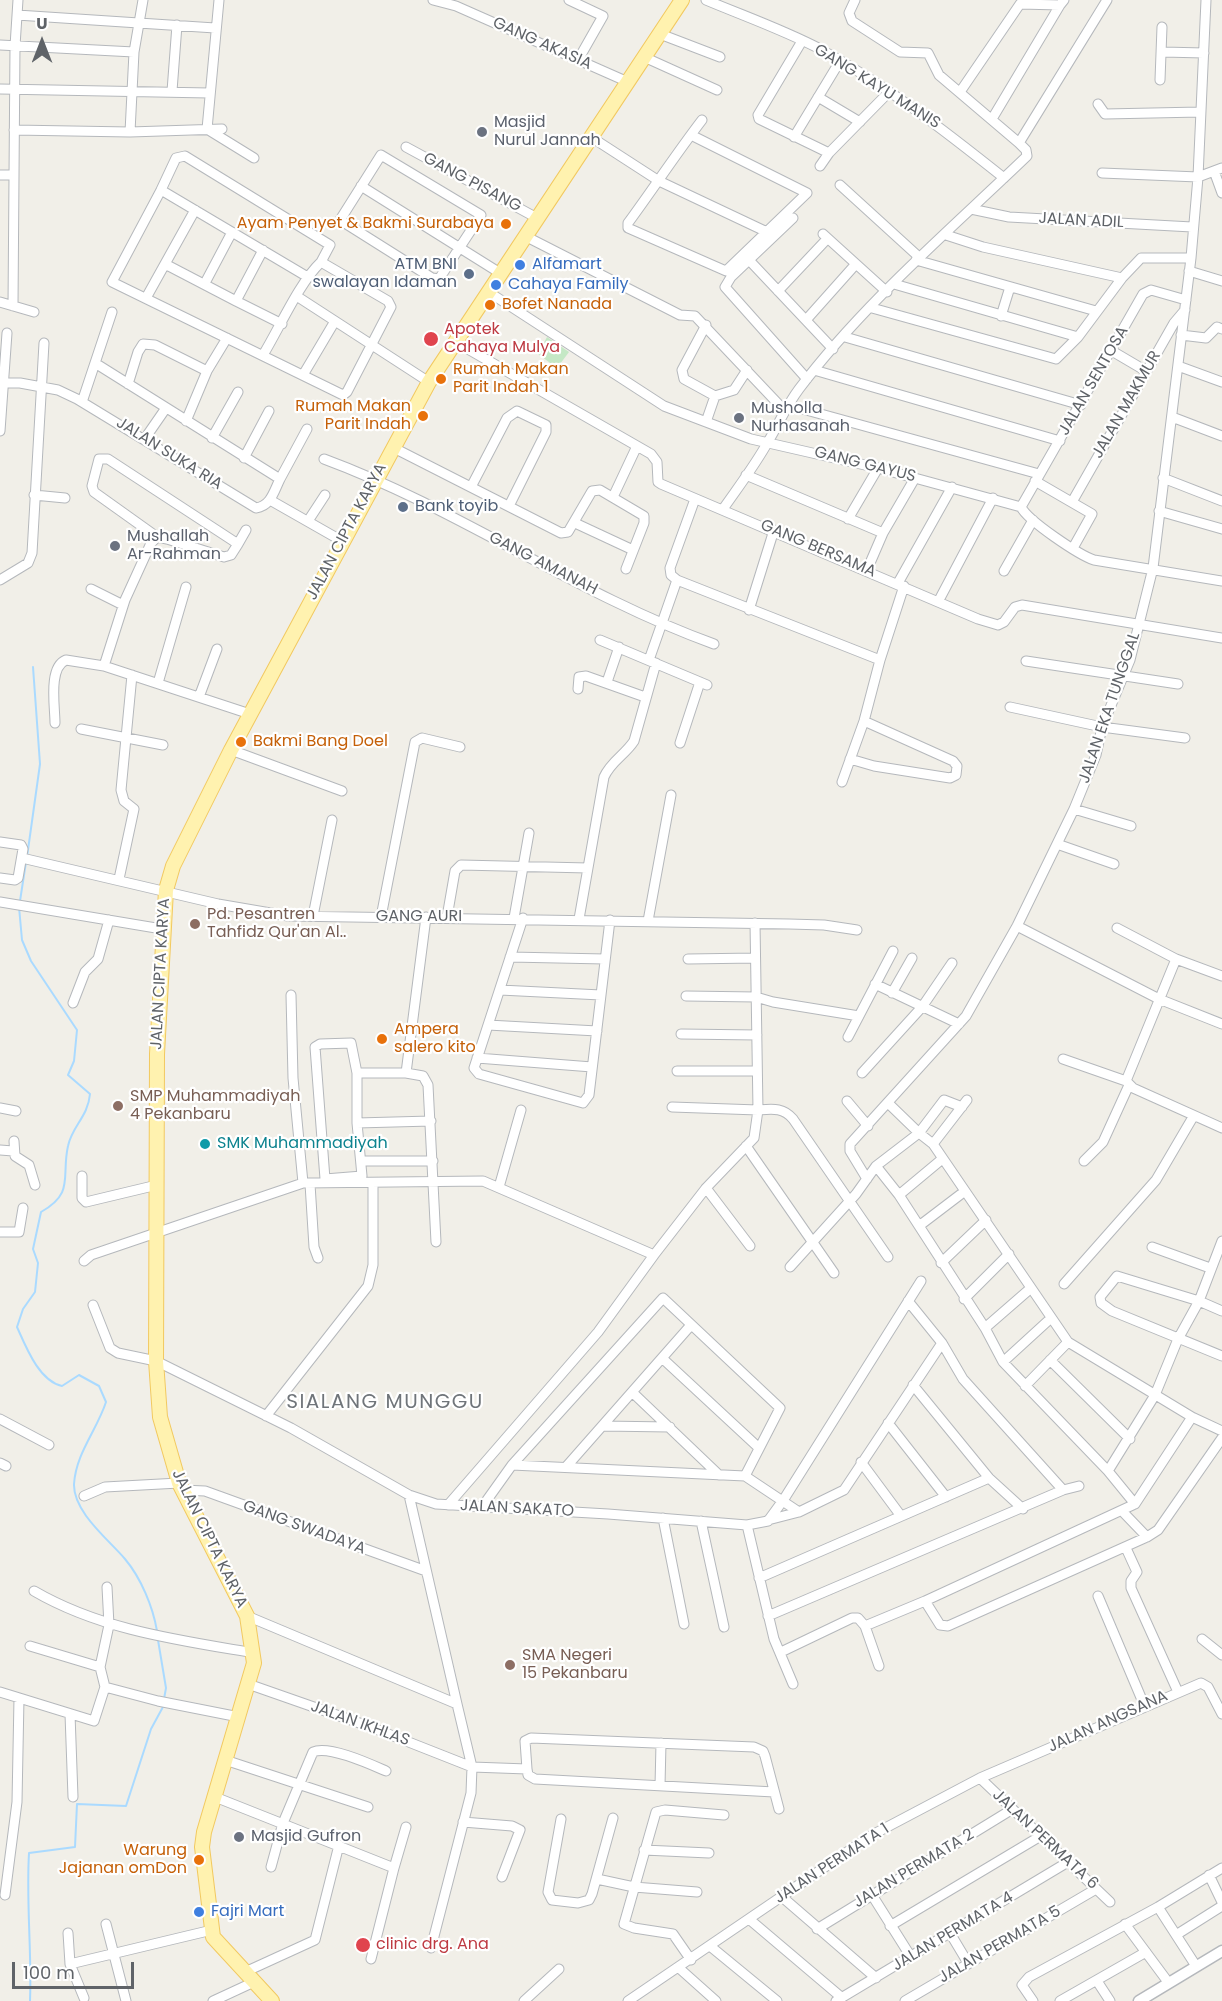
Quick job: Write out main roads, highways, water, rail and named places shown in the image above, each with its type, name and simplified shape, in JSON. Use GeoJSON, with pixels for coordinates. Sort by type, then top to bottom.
{"type":"FeatureCollection","features":[{"type":"Feature","properties":{"kind":"main road","name":"JALAN CIPTA KARYA"},"geometry":{"type":"LineString","coordinates":[[272,2001],[216,1942],[212,1930],[202,1847],[248,1684],[254,1653],[247,1616],[180,1486],[160,1417],[156,1361],[157,1042],[165,890],[173,866],[231,750],[429,382],[682,0]]}},
{"type":"Feature","properties":{"kind":"waterway"},"geometry":{"type":"LineString","coordinates":[[27,857],[40,764],[33,667]]}},
{"type":"Feature","properties":{"kind":"waterway"},"geometry":{"type":"LineString","coordinates":[[20,901],[26,862]]}},
{"type":"Feature","properties":{"kind":"waterway"},"geometry":{"type":"LineString","coordinates":[[19,907],[22,940],[31,961],[77,1030],[74,1061],[68,1075],[90,1094],[89,1102],[68,1146],[63,1191],[52,1205],[41,1212],[33,1249],[38,1263],[35,1292],[23,1309],[17,1327],[34,1362],[54,1383],[62,1386],[79,1375],[99,1386],[106,1402],[79,1462],[74,1484],[75,1494],[85,1515],[125,1559],[136,1575],[153,1612],[157,1631]]}},
{"type":"Feature","properties":{"kind":"waterway"},"geometry":{"type":"LineString","coordinates":[[158,1640],[166,1688],[164,1699]]}},
{"type":"Feature","properties":{"kind":"waterway"},"geometry":{"type":"LineString","coordinates":[[30,2001],[29,1853],[75,1847],[77,1804],[126,1806],[151,1729],[164,1705]]}},
{"type":"Feature","properties":{"kind":"place","name":"Masjid Nurul Jannah"},"geometry":{"type":"Point","coordinates":[482,132]}},
{"type":"Feature","properties":{"kind":"place","name":"Ayam Penyet & Bakmi Surabaya"},"geometry":{"type":"Point","coordinates":[506,224]}},
{"type":"Feature","properties":{"kind":"place","name":"Alfamart"},"geometry":{"type":"Point","coordinates":[520,265]}},
{"type":"Feature","properties":{"kind":"place","name":"ATM BNI swalayan Idaman"},"geometry":{"type":"Point","coordinates":[469,274]}},
{"type":"Feature","properties":{"kind":"place","name":"Cahaya Family"},"geometry":{"type":"Point","coordinates":[496,285]}},
{"type":"Feature","properties":{"kind":"place","name":"Bofet Nanada"},"geometry":{"type":"Point","coordinates":[490,305]}},
{"type":"Feature","properties":{"kind":"place","name":"Apotek Cahaya Mulya"},"geometry":{"type":"Point","coordinates":[431,339]}},
{"type":"Feature","properties":{"kind":"place","name":"Rumah Makan Parit Indah 1"},"geometry":{"type":"Point","coordinates":[441,379]}},
{"type":"Feature","properties":{"kind":"place","name":"Rumah Makan Parit Indah"},"geometry":{"type":"Point","coordinates":[423,416]}},
{"type":"Feature","properties":{"kind":"place","name":"Musholla Nurhasanah"},"geometry":{"type":"Point","coordinates":[739,418]}},
{"type":"Feature","properties":{"kind":"place","name":"Bank toyib"},"geometry":{"type":"Point","coordinates":[403,507]}},
{"type":"Feature","properties":{"kind":"place","name":"Mushallah Ar-Rahman"},"geometry":{"type":"Point","coordinates":[115,546]}},
{"type":"Feature","properties":{"kind":"place","name":"Bakmi Bang Doel"},"geometry":{"type":"Point","coordinates":[241,742]}},
{"type":"Feature","properties":{"kind":"place","name":"Pd. Pesantren Tahfidz Qur'an Al.."},"geometry":{"type":"Point","coordinates":[195,924]}},
{"type":"Feature","properties":{"kind":"place","name":"Ampera salero kito"},"geometry":{"type":"Point","coordinates":[382,1039]}},
{"type":"Feature","properties":{"kind":"place","name":"SMP Muhammadiyah 4 Pekanbaru"},"geometry":{"type":"Point","coordinates":[118,1106]}},
{"type":"Feature","properties":{"kind":"place","name":"SMK Muhammadiyah"},"geometry":{"type":"Point","coordinates":[205,1144]}},
{"type":"Feature","properties":{"kind":"place","name":"SMA Negeri 15 Pekanbaru"},"geometry":{"type":"Point","coordinates":[510,1665]}},
{"type":"Feature","properties":{"kind":"place","name":"Masjid Gufron"},"geometry":{"type":"Point","coordinates":[239,1837]}},
{"type":"Feature","properties":{"kind":"place","name":"Warung Jajanan omDon"},"geometry":{"type":"Point","coordinates":[199,1860]}},
{"type":"Feature","properties":{"kind":"place","name":"Fajri Mart"},"geometry":{"type":"Point","coordinates":[199,1912]}},
{"type":"Feature","properties":{"kind":"place","name":"clinic drg. Ana"},"geometry":{"type":"Point","coordinates":[363,1945]}},
{"type":"Feature","properties":{"kind":"district","name":"SIALANG MUNGGU"},"geometry":{"type":"Point","coordinates":[385,1403]}}]}
